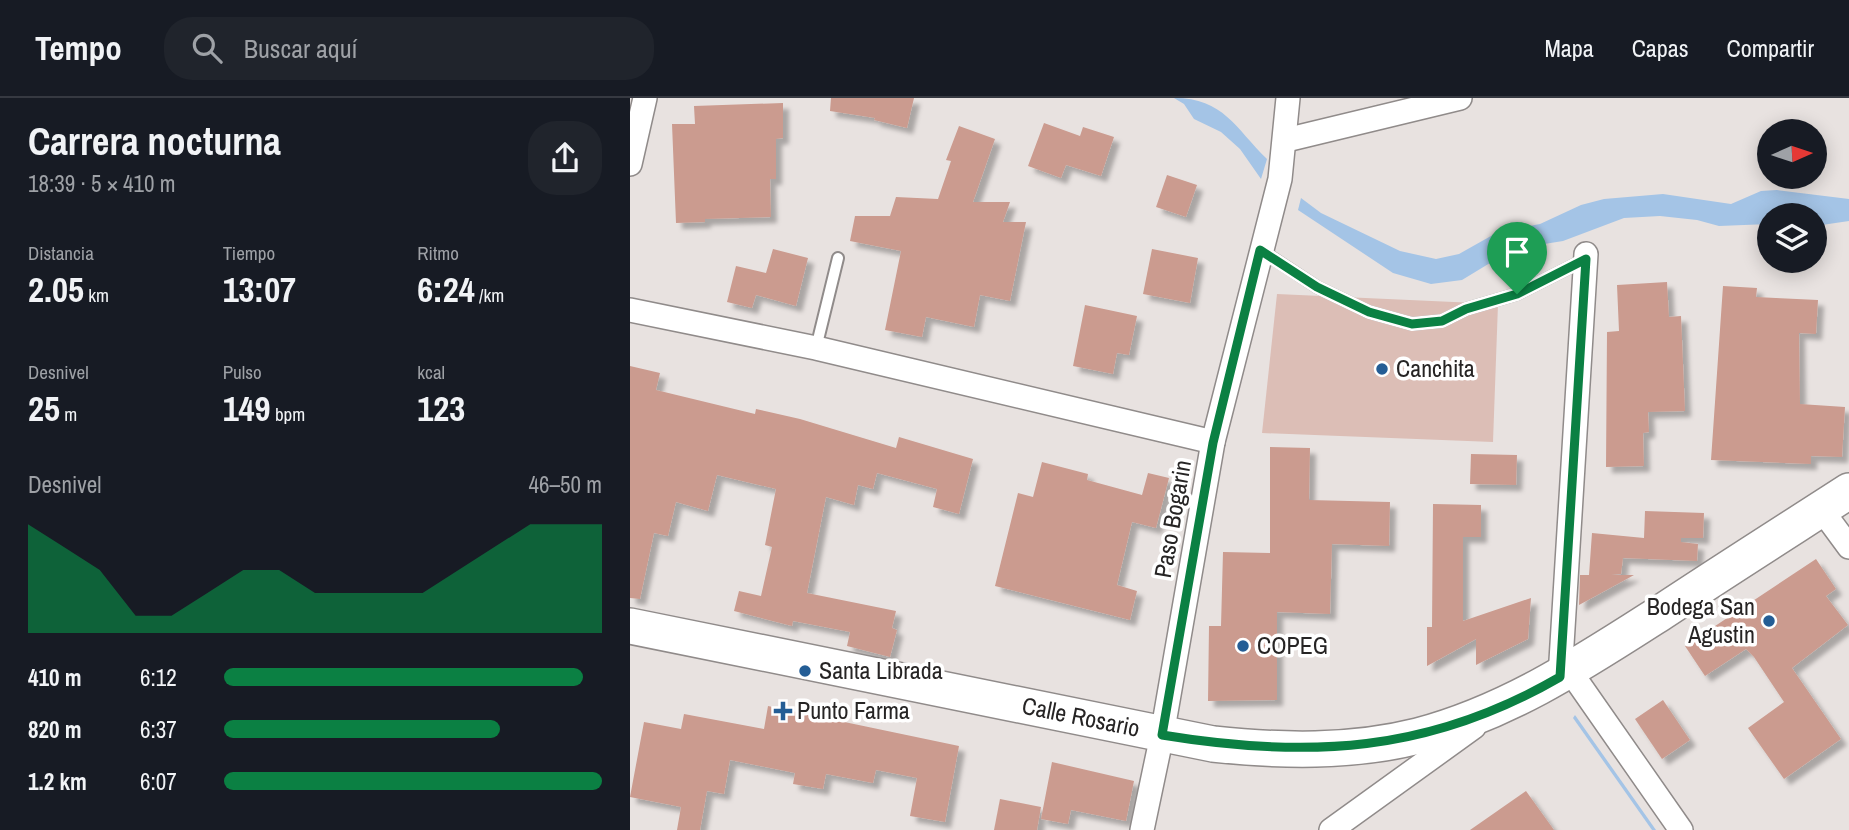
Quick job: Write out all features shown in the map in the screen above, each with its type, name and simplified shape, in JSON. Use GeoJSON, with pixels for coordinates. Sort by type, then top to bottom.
{"type":"FeatureCollection","features":[{"type":"Feature","properties":{"kind":"main road","name":"Calle Rosario"},"geometry":{"type":"LineString","coordinates":[[630,626],[1213,744],[1273,750],[1361,745],[1416,736],[1501,708],[1565,674],[1835,500]]}},
{"type":"Feature","properties":{"kind":"street"},"geometry":{"type":"LineString","coordinates":[[630,164],[645,98]]}},
{"type":"Feature","properties":{"kind":"street"},"geometry":{"type":"LineString","coordinates":[[1288,98],[1286,140],[1461,98]]}},
{"type":"Feature","properties":{"kind":"street","name":"Paso Bogarin"},"geometry":{"type":"LineString","coordinates":[[1142,830],[1162,735],[1213,443],[1280,179],[1286,140]]}},
{"type":"Feature","properties":{"kind":"street"},"geometry":{"type":"LineString","coordinates":[[1586,257],[1565,674],[1681,830]]}},
{"type":"Feature","properties":{"kind":"street"},"geometry":{"type":"LineString","coordinates":[[630,310],[816,348],[1213,443]]}},
{"type":"Feature","properties":{"kind":"street"},"geometry":{"type":"LineString","coordinates":[[1835,500],[1849,547]]}},
{"type":"Feature","properties":{"kind":"street"},"geometry":{"type":"LineString","coordinates":[[1331,830],[1501,708]]}},
{"type":"Feature","properties":{"kind":"lane"},"geometry":{"type":"LineString","coordinates":[[1260,250],[1317,287],[1369,312],[1412,324],[1442,321],[1466,309],[1517,294],[1586,257]]}},
{"type":"Feature","properties":{"kind":"lane"},"geometry":{"type":"LineString","coordinates":[[816,348],[838,258]]}},
{"type":"Feature","properties":{"kind":"shaded area","name":"Canchita"},"geometry":{"type":"Polygon","coordinates":[[[1277,294],[1498,304],[1493,442],[1262,433],[1277,294]]]}},
{"type":"Feature","properties":{"kind":"water"},"geometry":{"type":"Polygon","coordinates":[[[1174,98],[1205,103],[1217,109],[1237,126],[1267,159],[1261,179],[1240,149],[1221,132],[1194,119],[1184,104],[1174,98]]]}},
{"type":"Feature","properties":{"kind":"water"},"geometry":{"type":"Polygon","coordinates":[[[1777,190],[1849,199],[1849,221],[1827,224],[1827,203],[1757,203],[1757,224],[1719,226],[1697,220],[1660,216],[1624,218],[1563,241],[1513,249],[1462,280],[1431,284],[1393,273],[1298,210],[1301,198],[1321,213],[1400,251],[1436,259],[1459,254],[1498,232],[1540,224],[1581,205],[1604,199],[1663,194],[1731,204],[1761,191],[1777,190]]]}},
{"type":"Feature","properties":{"kind":"water"},"geometry":{"type":"Polygon","coordinates":[[[1575,715],[1656,830],[1652,830],[1573,718],[1575,715]]]}},
{"type":"Feature","properties":{"kind":"building"},"geometry":{"type":"Polygon","coordinates":[[[831,98],[914,98],[907,128],[874,120],[875,118],[830,111],[831,98]]]}},
{"type":"Feature","properties":{"kind":"building"},"geometry":{"type":"Polygon","coordinates":[[[783,103],[783,138],[776,139],[776,179],[770,179],[771,217],[705,219],[705,222],[676,223],[672,124],[695,124],[694,106],[783,103]]]}},
{"type":"Feature","properties":{"kind":"building"},"geometry":{"type":"Polygon","coordinates":[[[1044,123],[1080,136],[1083,127],[1114,137],[1101,176],[1066,165],[1061,178],[1028,166],[1044,123]]]}},
{"type":"Feature","properties":{"kind":"building"},"geometry":{"type":"Polygon","coordinates":[[[959,126],[995,139],[973,202],[1010,202],[1003,222],[1026,222],[1010,301],[980,295],[974,327],[926,317],[922,337],[885,330],[901,251],[850,241],[855,216],[890,216],[896,197],[938,199],[951,161],[946,160],[959,126]]]}},
{"type":"Feature","properties":{"kind":"building"},"geometry":{"type":"Polygon","coordinates":[[[1167,175],[1197,185],[1186,217],[1156,207],[1167,175]]]}},
{"type":"Feature","properties":{"kind":"building"},"geometry":{"type":"Polygon","coordinates":[[[773,249],[808,258],[796,306],[756,295],[752,308],[727,302],[736,266],[766,273],[773,249]]]}},
{"type":"Feature","properties":{"kind":"building"},"geometry":{"type":"Polygon","coordinates":[[[1152,249],[1198,258],[1190,303],[1143,294],[1152,249]]]}},
{"type":"Feature","properties":{"kind":"building"},"geometry":{"type":"Polygon","coordinates":[[[1667,282],[1669,317],[1681,316],[1685,411],[1648,412],[1649,432],[1643,433],[1644,466],[1606,467],[1607,332],[1619,331],[1617,285],[1667,282]]]}},
{"type":"Feature","properties":{"kind":"building"},"geometry":{"type":"Polygon","coordinates":[[[1723,286],[1757,288],[1756,297],[1818,300],[1816,334],[1799,333],[1800,404],[1845,407],[1842,457],[1811,456],[1811,464],[1711,460],[1723,286]]]}},
{"type":"Feature","properties":{"kind":"building"},"geometry":{"type":"Polygon","coordinates":[[[1085,305],[1137,316],[1129,355],[1117,353],[1113,374],[1073,366],[1085,305]]]}},
{"type":"Feature","properties":{"kind":"building"},"geometry":{"type":"Polygon","coordinates":[[[630,366],[660,373],[656,390],[755,414],[756,409],[800,419],[896,448],[899,437],[973,459],[959,514],[933,507],[937,489],[877,473],[873,489],[858,485],[854,505],[826,497],[807,593],[896,611],[892,628],[897,630],[890,657],[847,646],[850,632],[793,621],[792,626],[734,611],[739,591],[761,596],[772,547],[765,545],[776,489],[717,475],[708,511],[676,502],[668,536],[654,533],[640,599],[630,598],[630,366]]]}},
{"type":"Feature","properties":{"kind":"building"},"geometry":{"type":"Polygon","coordinates":[[[1270,447],[1310,448],[1309,500],[1390,502],[1389,546],[1332,544],[1330,614],[1277,612],[1277,700],[1208,701],[1209,626],[1221,626],[1223,552],[1270,553],[1270,447]]]}},
{"type":"Feature","properties":{"kind":"building"},"geometry":{"type":"Polygon","coordinates":[[[1471,454],[1517,455],[1516,485],[1470,484],[1471,454]]]}},
{"type":"Feature","properties":{"kind":"building"},"geometry":{"type":"Polygon","coordinates":[[[1042,462],[1088,474],[1087,480],[1142,495],[1148,473],[1169,478],[1156,528],[1132,522],[1117,585],[1137,591],[1130,620],[995,586],[1018,493],[1033,497],[1042,462]]]}},
{"type":"Feature","properties":{"kind":"building"},"geometry":{"type":"Polygon","coordinates":[[[1433,504],[1481,505],[1481,537],[1463,537],[1463,621],[1531,598],[1528,639],[1476,665],[1476,639],[1427,666],[1427,627],[1432,627],[1433,504]]]}},
{"type":"Feature","properties":{"kind":"building"},"geometry":{"type":"Polygon","coordinates":[[[1645,511],[1704,513],[1703,538],[1681,538],[1681,542],[1698,544],[1697,561],[1623,558],[1621,574],[1611,575],[1634,575],[1579,605],[1580,575],[1589,575],[1592,533],[1644,538],[1645,511]]]}},
{"type":"Feature","properties":{"kind":"building"},"geometry":{"type":"Polygon","coordinates":[[[1816,559],[1836,589],[1826,596],[1848,625],[1792,668],[1841,739],[1784,779],[1748,728],[1784,702],[1754,657],[1746,649],[1705,676],[1685,646],[1816,559]]]}},
{"type":"Feature","properties":{"kind":"building"},"geometry":{"type":"Polygon","coordinates":[[[1663,700],[1690,740],[1662,759],[1635,719],[1663,700]]]}},
{"type":"Feature","properties":{"kind":"building"},"geometry":{"type":"Polygon","coordinates":[[[768,706],[959,746],[945,822],[910,816],[917,778],[876,770],[873,783],[826,774],[823,789],[793,784],[795,773],[730,760],[724,794],[707,791],[700,830],[677,830],[681,807],[630,797],[644,722],[681,729],[684,714],[764,729],[768,706]]]}},
{"type":"Feature","properties":{"kind":"building"},"geometry":{"type":"Polygon","coordinates":[[[1052,762],[1134,781],[1126,821],[1071,810],[1068,824],[1041,819],[1052,762]]]}},
{"type":"Feature","properties":{"kind":"building"},"geometry":{"type":"Polygon","coordinates":[[[1526,791],[1554,830],[1470,830],[1526,791]]]}},
{"type":"Feature","properties":{"kind":"building"},"geometry":{"type":"Polygon","coordinates":[[[1000,799],[1041,807],[1037,830],[994,830],[1000,799]]]}},
{"type":"Feature","properties":{"kind":"place","name":"Canchita"},"geometry":{"type":"Point","coordinates":[1382,369]}},
{"type":"Feature","properties":{"kind":"place","name":"Bodega San Agustin"},"geometry":{"type":"Point","coordinates":[1769,621]}},
{"type":"Feature","properties":{"kind":"place","name":"COPEG"},"geometry":{"type":"Point","coordinates":[1243,646]}},
{"type":"Feature","properties":{"kind":"place","name":"Santa Librada"},"geometry":{"type":"Point","coordinates":[805,671]}},
{"type":"Feature","properties":{"kind":"place","name":"Punto Farma"},"geometry":{"type":"Point","coordinates":[783,711]}},
{"type":"Feature","properties":{"kind":"route"},"geometry":{"type":"LineString","coordinates":[[1260,250],[1317,287],[1369,312],[1412,324],[1442,321],[1466,309],[1517,294],[1586,259],[1560,677],[1501,708],[1459,723],[1416,736],[1361,745],[1273,750],[1162,735],[1213,443],[1260,250]]}}]}
